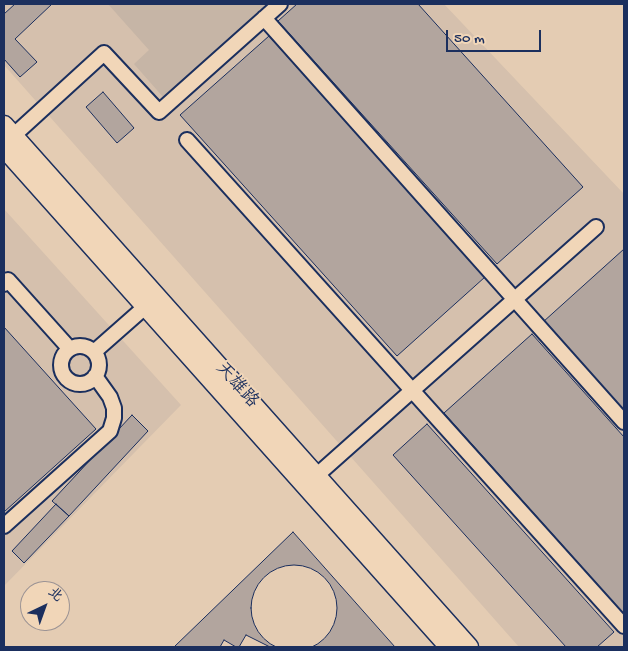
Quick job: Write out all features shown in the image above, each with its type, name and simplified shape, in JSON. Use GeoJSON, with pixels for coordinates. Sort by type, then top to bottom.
{"type":"FeatureCollection","features":[{"type":"Feature","properties":{"kind":"main road","name":"天雄路"},"geometry":{"type":"LineString","coordinates":[[7,136],[145,307],[449,647]]}},
{"type":"Feature","properties":{"kind":"main road","name":"天雄路"},"geometry":{"type":"LineString","coordinates":[[7,136],[469,647]]}},
{"type":"Feature","properties":{"kind":"lane"},"geometry":{"type":"LineString","coordinates":[[7,136],[104,53],[159,112],[280,4]]}},
{"type":"Feature","properties":{"kind":"lane"},"geometry":{"type":"LineString","coordinates":[[264,18],[624,422]]}},
{"type":"Feature","properties":{"kind":"lane"},"geometry":{"type":"LineString","coordinates":[[187,140],[624,626]]}},
{"type":"Feature","properties":{"kind":"lane"},"geometry":{"type":"LineString","coordinates":[[316,476],[596,227]]}},
{"type":"Feature","properties":{"kind":"lane"},"geometry":{"type":"LineString","coordinates":[[4,284],[8,280],[69,348]]}},
{"type":"Feature","properties":{"kind":"lane"},"geometry":{"type":"LineString","coordinates":[[94,352],[145,307]]}},
{"type":"Feature","properties":{"kind":"lane"},"geometry":{"type":"LineString","coordinates":[[85,346],[94,352],[99,364],[95,376],[84,383],[78,384],[66,378],[62,373],[61,362],[69,348],[85,346]]}},
{"type":"Feature","properties":{"kind":"lane"},"geometry":{"type":"LineString","coordinates":[[4,526],[110,430],[114,418],[114,408],[110,397],[95,376]]}},
{"type":"Feature","properties":{"kind":"shaded area"},"geometry":{"type":"Polygon","coordinates":[[[5,4],[444,4],[624,194],[624,647],[519,647],[4,65],[5,4]]]}},
{"type":"Feature","properties":{"kind":"shaded area"},"geometry":{"type":"Polygon","coordinates":[[[108,4],[268,4],[164,98],[134,64],[149,50],[108,4]]]}},
{"type":"Feature","properties":{"kind":"shaded area"},"geometry":{"type":"Polygon","coordinates":[[[4,209],[181,405],[4,586],[4,209]]]}},
{"type":"Feature","properties":{"kind":"building"},"geometry":{"type":"Polygon","coordinates":[[[15,4],[52,4],[15,39],[37,62],[20,77],[4,59],[4,14],[15,4]]]}},
{"type":"Feature","properties":{"kind":"building"},"geometry":{"type":"Polygon","coordinates":[[[297,4],[418,4],[583,187],[497,264],[278,21],[297,4]]]}},
{"type":"Feature","properties":{"kind":"building"},"geometry":{"type":"Polygon","coordinates":[[[269,36],[485,277],[397,356],[180,115],[269,36]]]}},
{"type":"Feature","properties":{"kind":"building"},"geometry":{"type":"Polygon","coordinates":[[[103,92],[134,128],[117,143],[86,107],[103,92]]]}},
{"type":"Feature","properties":{"kind":"building"},"geometry":{"type":"Polygon","coordinates":[[[624,249],[624,412],[543,322],[624,249]]]}},
{"type":"Feature","properties":{"kind":"building"},"geometry":{"type":"Polygon","coordinates":[[[4,327],[96,429],[4,512],[4,327]]]}},
{"type":"Feature","properties":{"kind":"building"},"geometry":{"type":"Polygon","coordinates":[[[532,334],[624,437],[624,614],[444,413],[532,334]]]}},
{"type":"Feature","properties":{"kind":"building"},"geometry":{"type":"Polygon","coordinates":[[[132,415],[148,431],[69,516],[52,501],[132,415]]]}},
{"type":"Feature","properties":{"kind":"building"},"geometry":{"type":"Polygon","coordinates":[[[427,424],[614,632],[597,647],[566,647],[393,455],[427,424]]]}},
{"type":"Feature","properties":{"kind":"building"},"geometry":{"type":"Polygon","coordinates":[[[56,504],[69,516],[24,563],[12,551],[56,504]]]}},
{"type":"Feature","properties":{"kind":"building"},"geometry":{"type":"Polygon","coordinates":[[[293,532],[395,647],[174,647],[293,532]]]}},
{"type":"Feature","properties":{"kind":"building"},"geometry":{"type":"Polygon","coordinates":[[[294,565],[310,569],[324,578],[333,592],[337,608],[333,624],[324,638],[310,647],[294,651],[278,647],[264,638],[255,624],[251,608],[255,592],[264,578],[278,569],[294,565]]]}},
{"type":"Feature","properties":{"kind":"building"},"geometry":{"type":"Polygon","coordinates":[[[246,635],[270,647],[239,647],[246,635]]]}},
{"type":"Feature","properties":{"kind":"building"},"geometry":{"type":"Polygon","coordinates":[[[224,640],[236,647],[220,647],[224,640]]]}}]}
